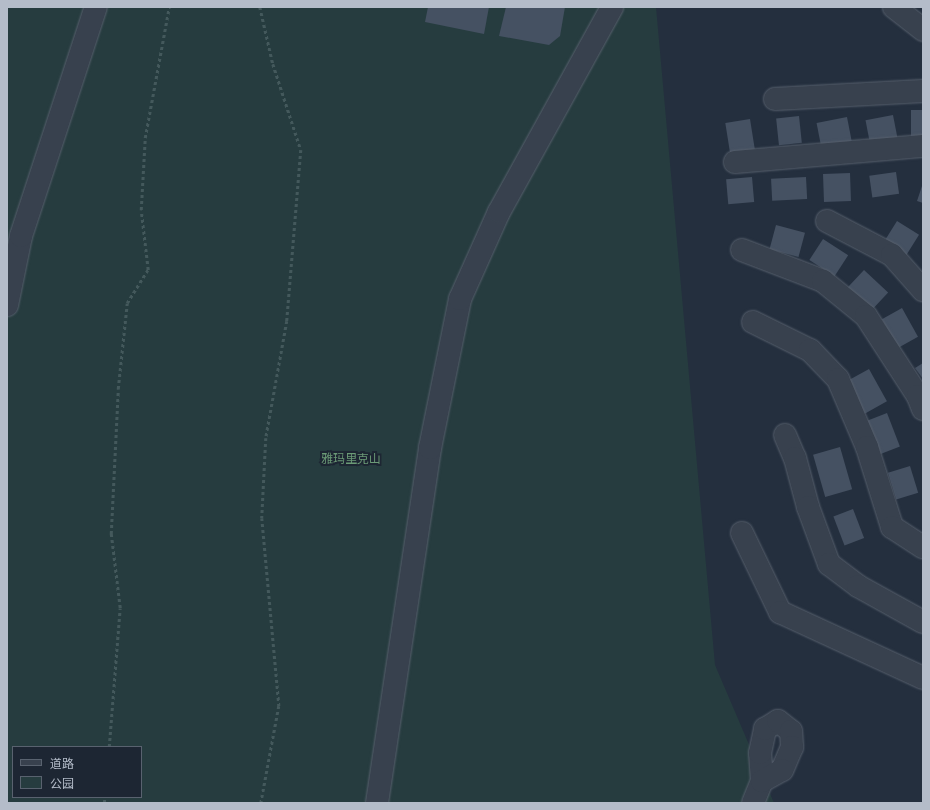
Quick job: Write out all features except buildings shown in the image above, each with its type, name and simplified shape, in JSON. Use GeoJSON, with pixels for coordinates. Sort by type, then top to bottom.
{"type":"FeatureCollection","features":[{"type":"Feature","properties":{"kind":"street"},"geometry":{"type":"LineString","coordinates":[[7,305],[21,236],[96,7]]}},
{"type":"Feature","properties":{"kind":"street"},"geometry":{"type":"LineString","coordinates":[[377,803],[430,448],[460,299],[499,212],[612,7]]}},
{"type":"Feature","properties":{"kind":"street"},"geometry":{"type":"LineString","coordinates":[[894,7],[923,30]]}},
{"type":"Feature","properties":{"kind":"street"},"geometry":{"type":"LineString","coordinates":[[775,99],[923,91]]}},
{"type":"Feature","properties":{"kind":"street"},"geometry":{"type":"LineString","coordinates":[[735,162],[923,146]]}},
{"type":"Feature","properties":{"kind":"street"},"geometry":{"type":"LineString","coordinates":[[827,221],[892,255],[923,290]]}},
{"type":"Feature","properties":{"kind":"street"},"geometry":{"type":"LineString","coordinates":[[742,250],[823,281],[866,316],[918,396],[923,409]]}},
{"type":"Feature","properties":{"kind":"street"},"geometry":{"type":"LineString","coordinates":[[753,322],[810,350],[838,379],[867,447],[892,527],[923,547]]}},
{"type":"Feature","properties":{"kind":"street"},"geometry":{"type":"LineString","coordinates":[[785,435],[795,458],[808,507],[829,564],[858,586],[923,622]]}},
{"type":"Feature","properties":{"kind":"street"},"geometry":{"type":"LineString","coordinates":[[742,533],[780,612],[923,678]]}},
{"type":"Feature","properties":{"kind":"street"},"geometry":{"type":"LineString","coordinates":[[753,803],[762,781]]}},
{"type":"Feature","properties":{"kind":"path"},"geometry":{"type":"LineString","coordinates":[[109,746],[120,608],[111,534],[118,389],[127,303],[148,270],[140,210],[145,138],[169,7]]}},
{"type":"Feature","properties":{"kind":"path"},"geometry":{"type":"LineString","coordinates":[[260,7],[273,64],[301,150],[287,321],[266,438],[262,518],[279,706],[261,803]]}},
{"type":"Feature","properties":{"kind":"green space","name":"雅玛里克山"},"geometry":{"type":"Polygon","coordinates":[[[7,7],[656,7],[715,665],[774,803],[7,803],[7,7]]]}}]}
